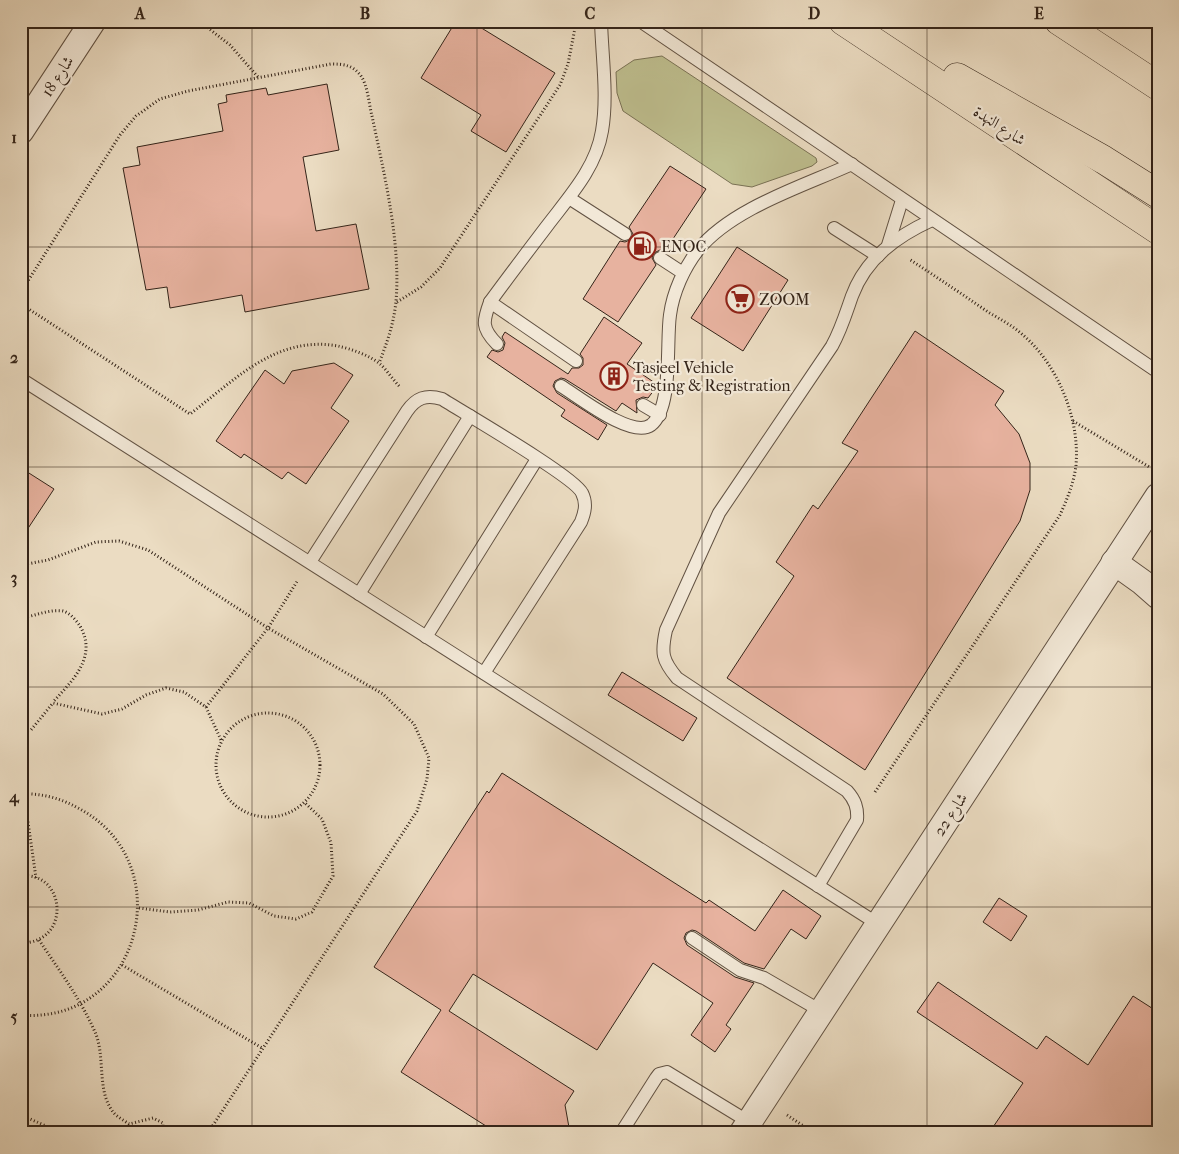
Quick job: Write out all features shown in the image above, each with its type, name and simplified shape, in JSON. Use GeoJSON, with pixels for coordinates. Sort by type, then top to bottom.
{"type":"FeatureCollection","features":[{"type":"Feature","properties":{"kind":"main road","name":"شارع النهدة"},"geometry":{"type":"LineString","coordinates":[[843,21],[1158,230]]}},
{"type":"Feature","properties":{"kind":"main road","name":"شارع النهدة"},"geometry":{"type":"LineString","coordinates":[[858,21],[1104,160],[1158,194]]}},
{"type":"Feature","properties":{"kind":"main road"},"geometry":{"type":"LineString","coordinates":[[1059,21],[1158,86]]}},
{"type":"Feature","properties":{"kind":"street","name":"شارع 18"},"geometry":{"type":"LineString","coordinates":[[21,131],[93,21]]}},
{"type":"Feature","properties":{"kind":"street","name":"شارع 22"},"geometry":{"type":"LineString","coordinates":[[746,1128],[1158,496]]}},
{"type":"Feature","properties":{"kind":"street"},"geometry":{"type":"LineString","coordinates":[[1114,562],[1158,596]]}},
{"type":"Feature","properties":{"kind":"lane"},"geometry":{"type":"LineString","coordinates":[[496,344],[487,334],[483,319],[490,302],[568,198],[585,174],[595,154],[602,132],[604,109],[601,21]]}},
{"type":"Feature","properties":{"kind":"lane"},"geometry":{"type":"LineString","coordinates":[[640,21],[1158,372]]}},
{"type":"Feature","properties":{"kind":"lane"},"geometry":{"type":"LineString","coordinates":[[562,386],[620,423],[634,429],[650,426],[660,415],[666,372],[670,314],[683,273],[698,250],[734,218],[852,164]]}},
{"type":"Feature","properties":{"kind":"lane"},"geometry":{"type":"LineString","coordinates":[[568,198],[625,234]]}},
{"type":"Feature","properties":{"kind":"lane"},"geometry":{"type":"LineString","coordinates":[[888,245],[902,200]]}},
{"type":"Feature","properties":{"kind":"lane"},"geometry":{"type":"LineString","coordinates":[[818,886],[857,820],[858,810],[853,798],[847,791],[677,678],[666,665],[662,649],[666,630],[719,514],[832,346],[862,277],[888,245],[902,235],[932,220]]}},
{"type":"Feature","properties":{"kind":"lane"},"geometry":{"type":"LineString","coordinates":[[834,228],[878,256]]}},
{"type":"Feature","properties":{"kind":"lane"},"geometry":{"type":"LineString","coordinates":[[660,258],[683,273]]}},
{"type":"Feature","properties":{"kind":"lane"},"geometry":{"type":"LineString","coordinates":[[490,302],[576,361]]}},
{"type":"Feature","properties":{"kind":"lane"},"geometry":{"type":"LineString","coordinates":[[21,379],[878,924]]}},
{"type":"Feature","properties":{"kind":"lane"},"geometry":{"type":"LineString","coordinates":[[310,562],[413,403],[422,398],[432,396],[442,398],[575,484],[582,491],[585,512],[581,522],[484,673]]}},
{"type":"Feature","properties":{"kind":"lane"},"geometry":{"type":"LineString","coordinates":[[643,405],[660,415]]}},
{"type":"Feature","properties":{"kind":"lane"},"geometry":{"type":"LineString","coordinates":[[359,594],[470,416]]}},
{"type":"Feature","properties":{"kind":"lane"},"geometry":{"type":"LineString","coordinates":[[426,637],[537,459]]}},
{"type":"Feature","properties":{"kind":"lane"},"geometry":{"type":"LineString","coordinates":[[692,938],[740,970],[764,978],[821,1011]]}},
{"type":"Feature","properties":{"kind":"lane"},"geometry":{"type":"LineString","coordinates":[[621,1133],[659,1074],[667,1072],[746,1128]]}},
{"type":"Feature","properties":{"kind":"path"},"geometry":{"type":"LineString","coordinates":[[198,21],[230,45],[258,77]]}},
{"type":"Feature","properties":{"kind":"path"},"geometry":{"type":"LineString","coordinates":[[396,302],[421,287],[440,268],[560,85],[572,50],[576,21]]}},
{"type":"Feature","properties":{"kind":"path"},"geometry":{"type":"LineString","coordinates":[[21,292],[120,135],[136,116],[160,99],[188,91],[258,77],[331,64],[347,64],[362,77],[384,176],[398,269],[392,329],[379,363]]}},
{"type":"Feature","properties":{"kind":"path"},"geometry":{"type":"LineString","coordinates":[[857,820],[1060,515],[1071,491],[1076,465],[1076,440],[1073,421],[1062,389],[1046,360],[1023,335],[888,245]]}},
{"type":"Feature","properties":{"kind":"path"},"geometry":{"type":"LineString","coordinates":[[21,304],[190,414],[264,358],[288,347],[320,343],[351,349],[379,363],[413,403]]}},
{"type":"Feature","properties":{"kind":"path"},"geometry":{"type":"LineString","coordinates":[[1073,421],[1158,472]]}},
{"type":"Feature","properties":{"kind":"path"},"geometry":{"type":"LineString","coordinates":[[21,563],[27,564],[48,560],[96,542],[119,541],[148,550],[268,628],[383,694],[414,724],[429,758],[427,779],[417,811],[208,1133]]}},
{"type":"Feature","properties":{"kind":"path"},"geometry":{"type":"LineString","coordinates":[[206,706],[268,628],[310,562]]}},
{"type":"Feature","properties":{"kind":"path"},"geometry":{"type":"LineString","coordinates":[[21,618],[53,611],[64,611],[75,618],[83,632],[87,646],[84,662],[78,674],[32,730],[21,732]]}},
{"type":"Feature","properties":{"kind":"path"},"geometry":{"type":"LineString","coordinates":[[53,703],[102,714],[122,709],[146,695],[166,688],[184,692],[206,706],[221,740]]}},
{"type":"Feature","properties":{"kind":"path"},"geometry":{"type":"LineString","coordinates":[[260,713],[277,713],[299,723],[315,742],[320,757],[320,774],[314,789],[304,802],[291,812],[275,817],[258,816],[243,811],[230,801],[220,788],[216,772],[216,756],[221,740],[231,727],[244,718],[260,713]]}},
{"type":"Feature","properties":{"kind":"path"},"geometry":{"type":"LineString","coordinates":[[21,1014],[40,1016],[81,1003],[104,987],[122,965],[131,947],[139,908],[135,873],[118,840],[93,815],[60,799],[23,794],[36,878]]}},
{"type":"Feature","properties":{"kind":"path"},"geometry":{"type":"LineString","coordinates":[[139,908],[170,912],[198,910],[228,902],[249,903],[274,916],[296,919],[312,912],[333,876],[331,843],[322,819],[304,802]]}},
{"type":"Feature","properties":{"kind":"path"},"geometry":{"type":"LineString","coordinates":[[21,876],[36,878],[46,884],[53,892],[57,903],[54,924],[48,933],[38,940],[21,943]]}},
{"type":"Feature","properties":{"kind":"path"},"geometry":{"type":"LineString","coordinates":[[38,940],[81,1003],[102,1052],[105,1096],[114,1113],[129,1124],[153,1118],[163,1123],[163,1133]]}},
{"type":"Feature","properties":{"kind":"path"},"geometry":{"type":"LineString","coordinates":[[122,965],[262,1048]]}},
{"type":"Feature","properties":{"kind":"path"},"geometry":{"type":"LineString","coordinates":[[21,1115],[46,1126],[51,1133]]}},
{"type":"Feature","properties":{"kind":"green space"},"geometry":{"type":"Polygon","coordinates":[[[662,56],[816,158],[817,162],[812,166],[752,187],[732,184],[623,111],[617,93],[616,72],[634,60],[662,56]]]}},
{"type":"Feature","properties":{"kind":"building"},"geometry":{"type":"Polygon","coordinates":[[[456,21],[470,21],[555,73],[506,152],[471,131],[481,115],[421,78],[456,21]]]}},
{"type":"Feature","properties":{"kind":"building"},"geometry":{"type":"Polygon","coordinates":[[[327,84],[339,150],[303,157],[316,231],[356,224],[369,289],[245,312],[242,295],[170,308],[167,287],[146,290],[123,168],[140,165],[137,147],[223,131],[218,104],[227,102],[226,95],[266,88],[268,95],[327,84]]]}},
{"type":"Feature","properties":{"kind":"building","name":"ENOC"},"geometry":{"type":"Polygon","coordinates":[[[670,166],[706,189],[665,251],[660,250],[654,253],[652,258],[656,265],[618,322],[583,299],[620,241],[625,242],[632,239],[633,234],[629,227],[670,166]]]}},
{"type":"Feature","properties":{"kind":"building","name":"ZOOM"},"geometry":{"type":"Polygon","coordinates":[[[737,247],[788,280],[743,351],[691,318],[737,247]]]}},
{"type":"Feature","properties":{"kind":"building"},"geometry":{"type":"Polygon","coordinates":[[[604,317],[642,343],[627,364],[658,385],[648,398],[643,397],[636,400],[637,413],[622,403],[616,411],[565,379],[561,378],[555,381],[553,386],[557,393],[607,425],[598,440],[561,416],[565,410],[487,357],[492,350],[498,352],[503,350],[505,343],[502,337],[505,332],[568,374],[572,368],[579,368],[583,365],[583,358],[580,354],[604,317]]]}},
{"type":"Feature","properties":{"kind":"building"},"geometry":{"type":"Polygon","coordinates":[[[915,331],[1004,391],[995,405],[1019,434],[1030,463],[1030,490],[1020,521],[865,770],[727,678],[794,576],[776,562],[813,505],[818,509],[858,451],[842,443],[915,331]]]}},
{"type":"Feature","properties":{"kind":"building"},"geometry":{"type":"Polygon","coordinates":[[[334,363],[353,375],[331,408],[349,421],[306,484],[288,472],[282,479],[244,454],[241,458],[216,441],[265,370],[284,384],[292,371],[334,363]]]}},
{"type":"Feature","properties":{"kind":"building"},"geometry":{"type":"Polygon","coordinates":[[[21,468],[54,489],[21,539],[21,468]]]}},
{"type":"Feature","properties":{"kind":"building"},"geometry":{"type":"Polygon","coordinates":[[[622,672],[697,718],[683,741],[608,695],[622,672]]]}},
{"type":"Feature","properties":{"kind":"building"},"geometry":{"type":"Polygon","coordinates":[[[502,773],[706,903],[709,900],[755,931],[783,890],[821,916],[806,939],[791,929],[764,969],[744,963],[696,931],[692,930],[686,933],[684,938],[687,945],[735,977],[754,983],[726,1025],[731,1029],[715,1052],[691,1035],[713,1003],[653,963],[597,1050],[473,974],[449,1011],[574,1091],[565,1105],[570,1133],[497,1133],[401,1072],[441,1010],[374,967],[487,791],[489,793],[502,773]]]}},
{"type":"Feature","properties":{"kind":"building"},"geometry":{"type":"Polygon","coordinates":[[[999,898],[1027,916],[1011,941],[983,922],[999,898]]]}},
{"type":"Feature","properties":{"kind":"building"},"geometry":{"type":"Polygon","coordinates":[[[938,982],[1037,1049],[1046,1036],[1088,1065],[1133,996],[1158,1012],[1158,1133],[989,1133],[1023,1083],[917,1012],[938,982]]]}},
{"type":"Feature","properties":{"kind":"railway"},"geometry":{"type":"LineString","coordinates":[[1150,21],[1158,26]]}},
{"type":"Feature","properties":{"kind":"place","name":"ENOC"},"geometry":{"type":"Point","coordinates":[642,246]}},
{"type":"Feature","properties":{"kind":"place","name":"ZOOM"},"geometry":{"type":"Point","coordinates":[740,299]}},
{"type":"Feature","properties":{"kind":"place","name":"Tasjeel Vehicle Testing & Registration"},"geometry":{"type":"Point","coordinates":[614,376]}}]}
